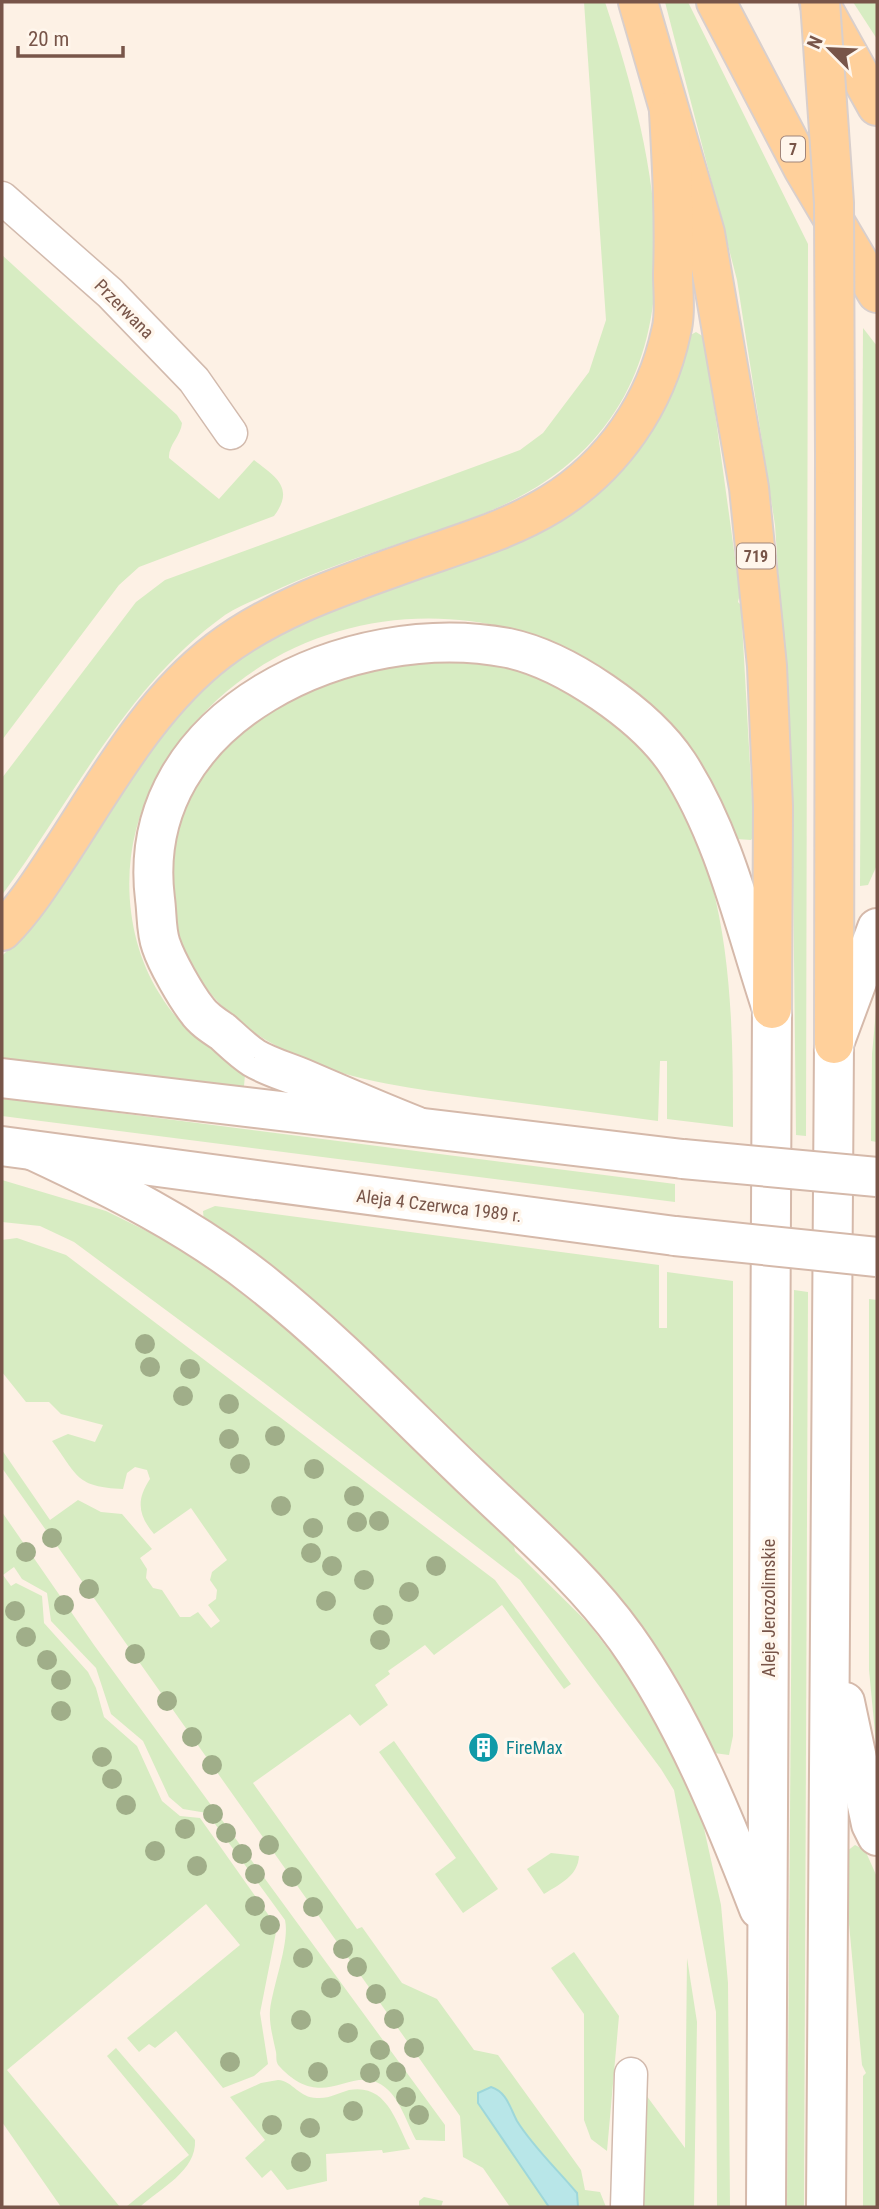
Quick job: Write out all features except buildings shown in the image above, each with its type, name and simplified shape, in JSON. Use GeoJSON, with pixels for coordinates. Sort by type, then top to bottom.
{"type":"FeatureCollection","features":[{"type":"Feature","properties":{"kind":"main road","name":"719"},"geometry":{"type":"LineString","coordinates":[[638,2],[705,233],[749,488],[767,666],[773,806],[772,1009]]}},
{"type":"Feature","properties":{"kind":"main road","name":"7"},"geometry":{"type":"LineString","coordinates":[[716,2],[803,168],[877,293]]}},
{"type":"Feature","properties":{"kind":"main road"},"geometry":{"type":"LineString","coordinates":[[820,2],[877,106]]}},
{"type":"Feature","properties":{"kind":"main road"},"geometry":{"type":"LineString","coordinates":[[820,2],[834,203],[834,1044],[826,2207]]}},
{"type":"Feature","properties":{"kind":"main road"},"geometry":{"type":"LineString","coordinates":[[2,931],[33,894],[135,740],[172,694],[215,653],[285,609],[504,529],[551,504],[586,480],[617,447],[641,413],[662,367],[672,329],[675,211],[669,112]]}},
{"type":"Feature","properties":{"kind":"main road","name":"Aleje Jerozolimskie"},"geometry":{"type":"LineString","coordinates":[[416,1126],[255,1058],[198,1012],[161,945],[153,884],[156,839],[172,790],[199,748],[239,708],[285,680],[321,665],[408,645],[454,643],[510,648],[566,671],[607,693],[677,762],[711,828],[772,1009],[766,2207]]}},
{"type":"Feature","properties":{"kind":"main road"},"geometry":{"type":"LineString","coordinates":[[834,1044],[877,928]]}},
{"type":"Feature","properties":{"kind":"main road"},"geometry":{"type":"LineString","coordinates":[[2,1078],[683,1159],[877,1177]]}},
{"type":"Feature","properties":{"kind":"main road"},"geometry":{"type":"LineString","coordinates":[[18,1149],[144,1203],[258,1280],[327,1339],[578,1584],[625,1636],[654,1679],[730,1833],[768,1931]]}},
{"type":"Feature","properties":{"kind":"main road","name":"Aleja 4 Czerwca 1989 r."},"geometry":{"type":"LineString","coordinates":[[18,1149],[675,1236],[877,1257]]}},
{"type":"Feature","properties":{"kind":"main road"},"geometry":{"type":"LineString","coordinates":[[830,1631],[871,1824],[877,1836]]}},
{"type":"Feature","properties":{"kind":"street","name":"Przerwana"},"geometry":{"type":"LineString","coordinates":[[2,198],[119,303],[194,380],[231,433]]}},
{"type":"Feature","properties":{"kind":"street"},"geometry":{"type":"LineString","coordinates":[[628,2207],[631,2074]]}},
{"type":"Feature","properties":{"kind":"green space"},"geometry":{"type":"Polygon","coordinates":[[[584,2],[605,2],[627,73],[644,146],[655,220],[655,291],[641,359],[610,419],[559,472],[485,513],[296,581],[225,615],[190,643],[158,675],[130,709],[2,895],[2,778],[136,602],[165,580],[520,450],[543,433],[589,372],[606,320],[584,2]]]}},
{"type":"Feature","properties":{"kind":"green space"},"geometry":{"type":"Polygon","coordinates":[[[665,2],[688,2],[808,244],[806,1136],[796,1135],[792,781],[775,525],[737,280],[665,2]]]}},
{"type":"Feature","properties":{"kind":"green space"},"geometry":{"type":"Polygon","coordinates":[[[853,2],[877,2],[877,39],[853,2]]]}},
{"type":"Feature","properties":{"kind":"green space"},"geometry":{"type":"Polygon","coordinates":[[[2,255],[177,415],[182,423],[170,449],[169,458],[219,499],[254,460],[276,478],[283,490],[283,498],[274,516],[139,567],[119,585],[2,740],[2,255]]]}},
{"type":"Feature","properties":{"kind":"green space"},"geometry":{"type":"Polygon","coordinates":[[[863,328],[877,346],[877,865],[868,885],[860,886],[863,328]]]}},
{"type":"Feature","properties":{"kind":"green space"},"geometry":{"type":"Polygon","coordinates":[[[696,332],[704,337],[703,344],[706,347],[740,594],[738,602],[741,605],[754,836],[751,840],[737,839],[723,804],[702,766],[658,711],[610,673],[556,644],[499,626],[440,619],[381,622],[323,636],[268,662],[218,699],[191,727],[168,758],[149,793],[132,851],[129,893],[131,914],[135,935],[149,975],[178,1019],[198,1039],[245,1075],[244,1086],[239,1089],[218,1088],[2,1059],[2,956],[34,920],[131,776],[189,703],[246,654],[298,624],[510,545],[687,337],[696,332]]]}},
{"type":"Feature","properties":{"kind":"green space"},"geometry":{"type":"Polygon","coordinates":[[[389,658],[488,662],[540,678],[577,698],[626,733],[666,780],[691,824],[708,872],[720,922],[728,973],[733,1127],[667,1119],[667,1061],[660,1061],[658,1121],[431,1091],[342,1073],[300,1058],[251,1030],[225,1009],[199,977],[181,942],[172,906],[171,869],[178,832],[192,796],[213,763],[271,706],[301,691],[389,658]]]}},
{"type":"Feature","properties":{"kind":"green space"},"geometry":{"type":"Polygon","coordinates":[[[877,1000],[877,1142],[871,1141],[872,1054],[877,1000]]]}},
{"type":"Feature","properties":{"kind":"green space"},"geometry":{"type":"Polygon","coordinates":[[[2,1098],[675,1184],[675,1202],[2,1116],[2,1098]]]}},
{"type":"Feature","properties":{"kind":"green space"},"geometry":{"type":"Polygon","coordinates":[[[2,1180],[106,1211],[163,1239],[213,1271],[295,1336],[514,1546],[515,1551],[589,1624],[639,1690],[684,1772],[703,1824],[721,1905],[728,1983],[730,2207],[717,2207],[716,2012],[674,1790],[661,1769],[520,1580],[263,1382],[74,1242],[40,1226],[2,1222],[2,1180]]]}},
{"type":"Feature","properties":{"kind":"green space"},"geometry":{"type":"Polygon","coordinates":[[[215,1206],[659,1265],[659,1328],[667,1328],[667,1272],[733,1281],[733,1736],[729,1755],[714,1753],[666,1667],[204,1222],[203,1211],[215,1206]]]}},
{"type":"Feature","properties":{"kind":"green space"},"geometry":{"type":"Polygon","coordinates":[[[17,1238],[66,1255],[495,1580],[571,1684],[564,1689],[502,1605],[434,1655],[425,1645],[388,1671],[390,1674],[375,1685],[388,1705],[360,1726],[350,1714],[253,1783],[357,1929],[362,1927],[402,1983],[437,1999],[474,2050],[498,2055],[581,2170],[585,2190],[600,2192],[606,2207],[510,2207],[483,2168],[463,2157],[460,2116],[2,1468],[2,1450],[50,1520],[78,1500],[101,1512],[122,1514],[152,1549],[140,1558],[147,1569],[146,1578],[153,1588],[162,1590],[180,1617],[190,1617],[198,1612],[211,1628],[220,1621],[208,1605],[216,1599],[217,1590],[210,1580],[212,1572],[227,1560],[191,1508],[154,1534],[142,1514],[141,1507],[142,1494],[150,1479],[147,1470],[135,1467],[127,1473],[123,1489],[96,1486],[87,1482],[73,1471],[52,1441],[68,1434],[95,1442],[103,1425],[61,1414],[49,1402],[26,1402],[2,1372],[2,1240],[17,1238]]]}},
{"type":"Feature","properties":{"kind":"green space"},"geometry":{"type":"Polygon","coordinates":[[[794,1290],[808,1292],[804,2207],[787,2207],[794,1290]]]}},
{"type":"Feature","properties":{"kind":"green space"},"geometry":{"type":"Polygon","coordinates":[[[869,1299],[877,1300],[877,1754],[869,1670],[869,1299]]]}},
{"type":"Feature","properties":{"kind":"green space"},"geometry":{"type":"Polygon","coordinates":[[[2,1512],[94,1645],[445,2125],[445,2141],[416,2140],[396,2100],[387,2089],[375,2081],[362,2080],[325,2088],[311,2087],[296,2081],[278,2065],[270,2010],[285,1940],[285,1920],[207,1813],[183,1809],[169,1797],[143,1741],[111,1714],[96,1668],[51,1621],[47,1593],[22,1579],[14,1567],[3,1575],[11,1586],[16,1583],[42,1596],[44,1623],[88,1672],[96,1688],[104,1717],[137,1746],[162,1801],[180,1816],[200,1818],[277,1927],[260,2013],[268,2064],[254,2076],[223,2088],[176,2031],[155,2048],[149,2044],[139,2052],[127,2038],[240,1945],[206,1904],[7,2070],[120,2207],[61,2207],[2,2122],[2,1512]]]}},
{"type":"Feature","properties":{"kind":"green space"},"geometry":{"type":"Polygon","coordinates":[[[394,1741],[498,1889],[463,1913],[435,1874],[456,1858],[379,1752],[394,1741]]]}},
{"type":"Feature","properties":{"kind":"green space"},"geometry":{"type":"Polygon","coordinates":[[[855,1845],[865,1850],[877,1877],[877,2207],[863,2207],[863,2076],[866,2073],[862,2065],[847,1902],[847,1851],[855,1845]]]}},
{"type":"Feature","properties":{"kind":"green space"},"geometry":{"type":"Polygon","coordinates":[[[551,1853],[579,1856],[578,1863],[572,1874],[544,1894],[527,1869],[551,1853]]]}},
{"type":"Feature","properties":{"kind":"green space"},"geometry":{"type":"Polygon","coordinates":[[[574,1952],[619,2016],[607,2151],[591,2139],[584,2120],[584,2014],[551,1968],[574,1952]]]}},
{"type":"Feature","properties":{"kind":"green space"},"geometry":{"type":"Polygon","coordinates":[[[687,1958],[697,2022],[694,2207],[644,2207],[646,2095],[685,2148],[687,1958]]]}},
{"type":"Feature","properties":{"kind":"green space"},"geometry":{"type":"Polygon","coordinates":[[[116,2048],[195,2140],[190,2161],[183,2170],[140,2207],[126,2207],[189,2155],[107,2056],[116,2048]]]}},
{"type":"Feature","properties":{"kind":"green space"},"geometry":{"type":"Polygon","coordinates":[[[278,2080],[288,2083],[301,2093],[317,2098],[326,2098],[349,2090],[373,2092],[395,2117],[410,2149],[383,2153],[382,2150],[326,2154],[327,2181],[287,2190],[271,2170],[262,2178],[245,2158],[265,2140],[230,2097],[261,2083],[278,2080]]]}},
{"type":"Feature","properties":{"kind":"green space"},"geometry":{"type":"Polygon","coordinates":[[[424,2197],[443,2201],[441,2207],[419,2207],[419,2201],[424,2197]]]}},
{"type":"Feature","properties":{"kind":"water"},"geometry":{"type":"Polygon","coordinates":[[[491,2087],[501,2093],[523,2131],[577,2193],[578,2207],[549,2207],[478,2103],[478,2093],[491,2087]]]}},
{"type":"Feature","properties":{"kind":"place","name":"FireMax"},"geometry":{"type":"Point","coordinates":[483,1748]}}]}
